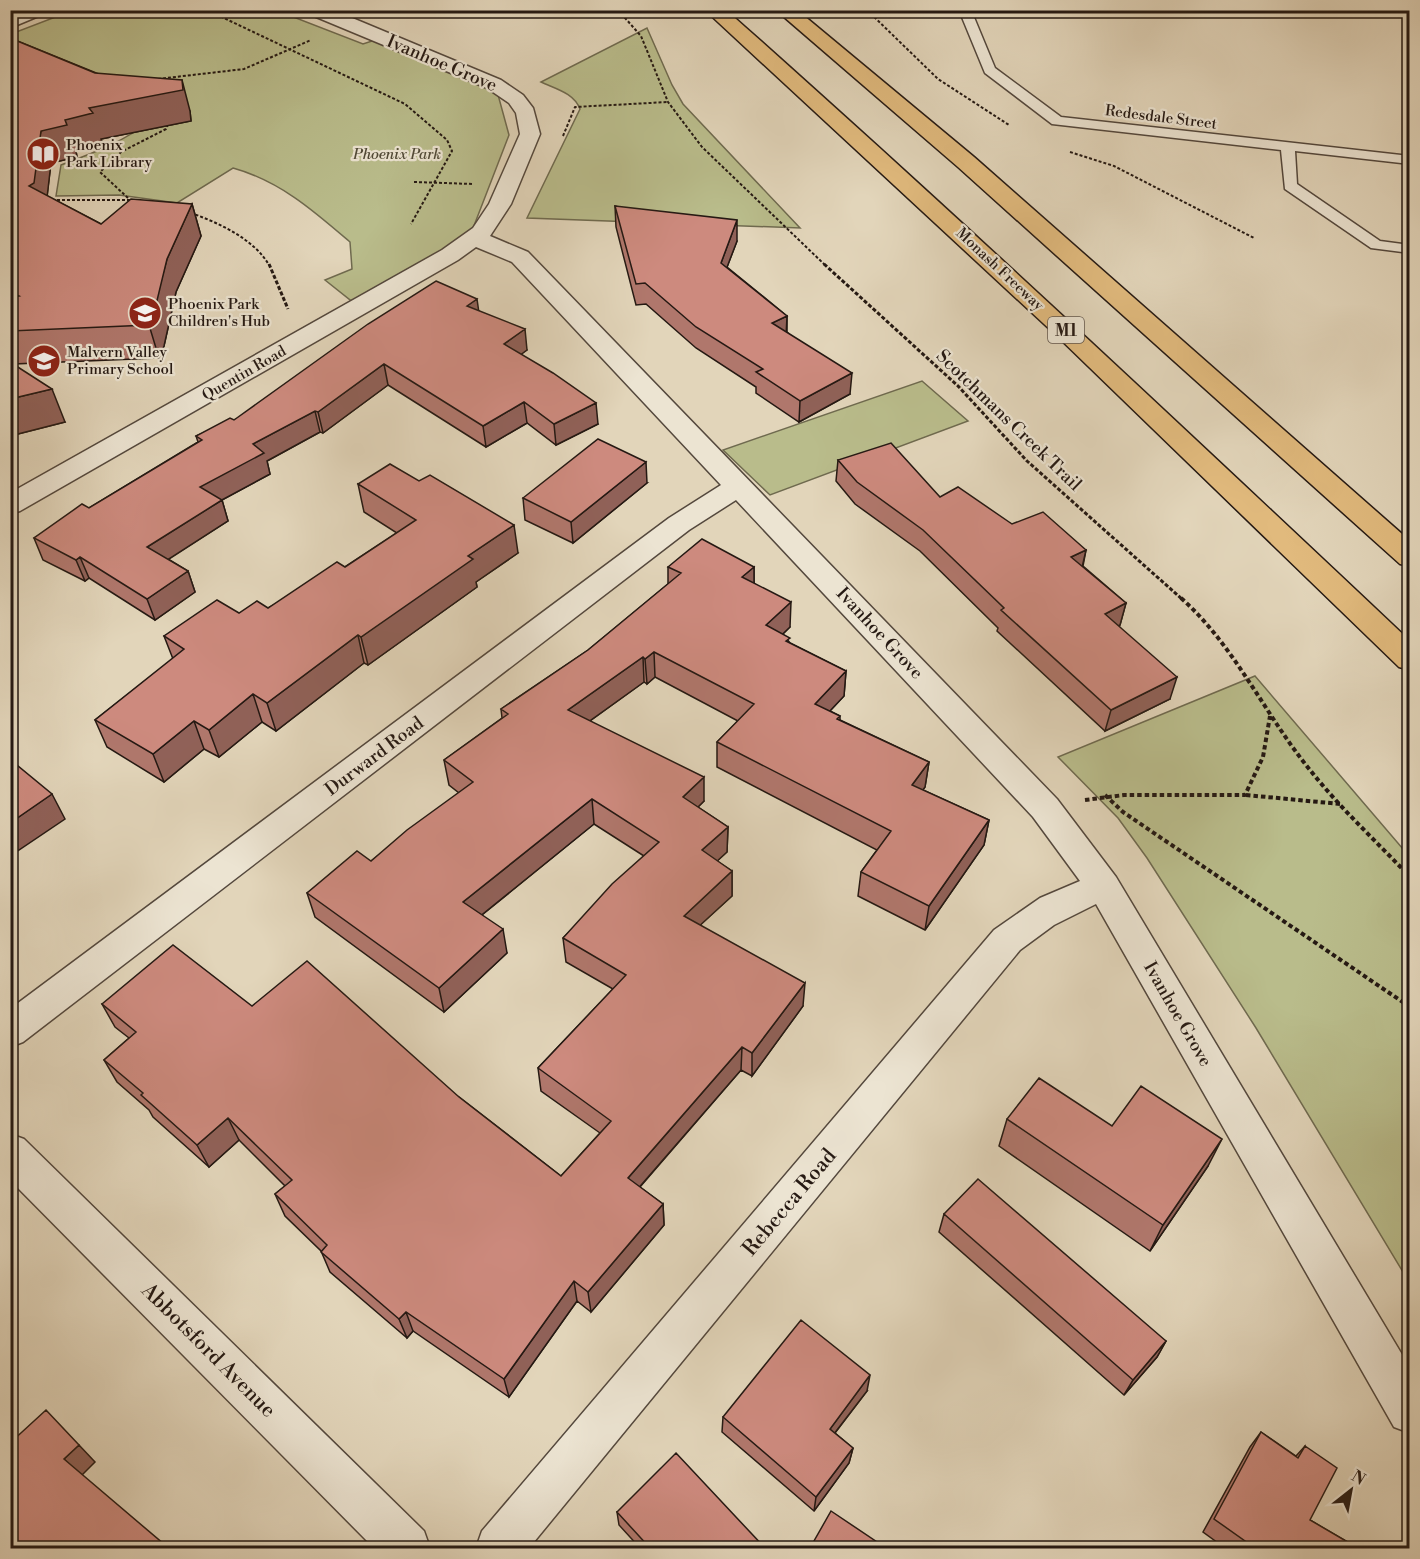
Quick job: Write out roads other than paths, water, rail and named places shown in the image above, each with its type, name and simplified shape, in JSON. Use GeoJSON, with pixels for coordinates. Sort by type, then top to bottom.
{"type":"FeatureCollection","features":[{"type":"Feature","properties":{"kind":"highway","name":"Monash Freeway"},"geometry":{"type":"LineString","coordinates":[[714,10],[1114,374],[1410,659]]}},
{"type":"Feature","properties":{"kind":"highway"},"geometry":{"type":"LineString","coordinates":[[785,10],[966,162],[1410,557]]}},
{"type":"Feature","properties":{"kind":"street","name":"Ivanhoe Grove"},"geometry":{"type":"LineString","coordinates":[[316,10],[494,84],[522,105],[530,124],[526,147],[495,214],[475,238],[520,257],[740,485],[1045,808],[1104,887],[1410,1411]]}},
{"type":"Feature","properties":{"kind":"street","name":"Quentin Road"},"geometry":{"type":"LineString","coordinates":[[10,505],[302,340],[475,238]]}},
{"type":"Feature","properties":{"kind":"street","name":"Durward Road"},"geometry":{"type":"LineString","coordinates":[[10,1031],[679,524],[740,485]]}},
{"type":"Feature","properties":{"kind":"street","name":"Rebecca Road"},"geometry":{"type":"LineString","coordinates":[[499,1548],[1008,940],[1039,913],[1069,897],[1104,887]]}},
{"type":"Feature","properties":{"kind":"street","name":"Abbotsford Avenue"},"geometry":{"type":"LineString","coordinates":[[10,1152],[407,1548]]}},
{"type":"Feature","properties":{"kind":"lane"},"geometry":{"type":"LineString","coordinates":[[10,25],[47,10]]}},
{"type":"Feature","properties":{"kind":"lane","name":"Redesdale Street"},"geometry":{"type":"LineString","coordinates":[[965,10],[989,70],[1057,121],[1410,160]]}},
{"type":"Feature","properties":{"kind":"lane"},"geometry":{"type":"LineString","coordinates":[[1288,148],[1290,186],[1376,245],[1410,249]]}},
{"type":"Feature","properties":{"kind":"place","name":"Phoenix Park Library"},"geometry":{"type":"Point","coordinates":[43,154]}},
{"type":"Feature","properties":{"kind":"place","name":"Phoenix Park Children's Hub"},"geometry":{"type":"Point","coordinates":[145,313]}},
{"type":"Feature","properties":{"kind":"place","name":"Malvern Valley Primary School"},"geometry":{"type":"Point","coordinates":[44,361]}},
{"type":"Feature","properties":{"kind":"park label","name":"Phoenix Park"},"geometry":{"type":"Point","coordinates":[397,154]}}]}
